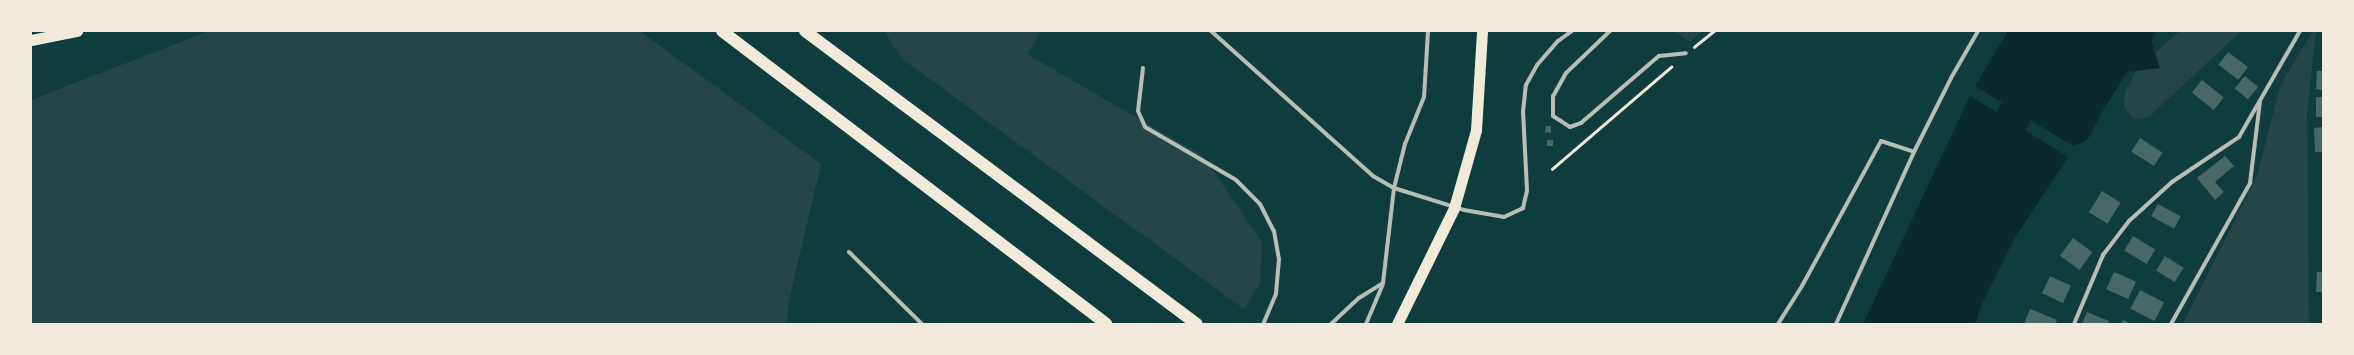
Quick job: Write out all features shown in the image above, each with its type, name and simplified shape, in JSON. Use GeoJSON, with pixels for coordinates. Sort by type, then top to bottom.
{"type":"FeatureCollection","features":[{"type":"Feature","properties":{"kind":"highway"},"geometry":{"type":"LineString","coordinates":[[31,40],[77,31]]}},
{"type":"Feature","properties":{"kind":"highway"},"geometry":{"type":"LineString","coordinates":[[722,31],[1106,324]]}},
{"type":"Feature","properties":{"kind":"highway"},"geometry":{"type":"LineString","coordinates":[[805,31],[1153,292],[1198,324]]}},
{"type":"Feature","properties":{"kind":"highway"},"geometry":{"type":"LineString","coordinates":[[1478,31],[1482,49]]}},
{"type":"Feature","properties":{"kind":"highway"},"geometry":{"type":"LineString","coordinates":[[1397,324],[1454,208],[1476,130],[1482,31]]}},
{"type":"Feature","properties":{"kind":"street"},"geometry":{"type":"LineString","coordinates":[[1211,31],[1373,176],[1394,188],[1454,208],[1504,217],[1523,208],[1527,190],[1523,112],[1526,85],[1537,65],[1558,41],[1572,31]]}},
{"type":"Feature","properties":{"kind":"street"},"geometry":{"type":"LineString","coordinates":[[1366,324],[1383,283],[1394,188],[1405,144],[1424,98],[1428,31]]}},
{"type":"Feature","properties":{"kind":"street"},"geometry":{"type":"LineString","coordinates":[[1610,31],[1566,73],[1553,96],[1553,116],[1570,126],[1581,123],[1659,56],[1686,53]]}},
{"type":"Feature","properties":{"kind":"street"},"geometry":{"type":"LineString","coordinates":[[1836,324],[1914,152],[1951,78],[1978,31]]}},
{"type":"Feature","properties":{"kind":"street"},"geometry":{"type":"LineString","coordinates":[[2074,324],[2103,255],[2129,222],[2172,182],[2239,137],[2260,98],[2279,72],[2300,31]]}},
{"type":"Feature","properties":{"kind":"street"},"geometry":{"type":"LineString","coordinates":[[1142,68],[1138,111],[1145,126],[1236,180],[1260,204],[1274,231],[1279,259],[1276,294],[1263,324]]}},
{"type":"Feature","properties":{"kind":"street"},"geometry":{"type":"LineString","coordinates":[[2171,324],[2250,183],[2260,98]]}},
{"type":"Feature","properties":{"kind":"street"},"geometry":{"type":"LineString","coordinates":[[1778,324],[1802,286],[1881,141],[1914,152]]}},
{"type":"Feature","properties":{"kind":"street"},"geometry":{"type":"LineString","coordinates":[[849,252],[922,324]]}},
{"type":"Feature","properties":{"kind":"street"},"geometry":{"type":"LineString","coordinates":[[1331,324],[1358,298],[1383,283]]}},
{"type":"Feature","properties":{"kind":"path"},"geometry":{"type":"LineString","coordinates":[[1552,169],[1686,53],[1714,31]]}},
{"type":"Feature","properties":{"kind":"shaded area"},"geometry":{"type":"Polygon","coordinates":[[[209,31],[640,31],[821,164],[788,305],[787,324],[31,324],[31,100],[209,31]]]}},
{"type":"Feature","properties":{"kind":"shaded area"},"geometry":{"type":"Polygon","coordinates":[[[884,31],[1042,31],[1027,54],[1203,156],[1262,242],[1260,284],[1244,309],[901,58],[884,31]]]}},
{"type":"Feature","properties":{"kind":"shaded area"},"geometry":{"type":"Polygon","coordinates":[[[1674,31],[1703,31],[1690,42],[1674,31]]]}},
{"type":"Feature","properties":{"kind":"shaded area"},"geometry":{"type":"Polygon","coordinates":[[[2008,31],[2156,31],[2151,40],[2160,68],[2127,72],[2102,112],[2090,136],[2084,142],[2073,146],[1975,86],[2008,31]]]}},
{"type":"Feature","properties":{"kind":"shaded area"},"geometry":{"type":"Polygon","coordinates":[[[2180,31],[2241,31],[2149,117],[2133,119],[2124,106],[2125,92],[2137,69],[2180,31]]]}},
{"type":"Feature","properties":{"kind":"shaded area"},"geometry":{"type":"Polygon","coordinates":[[[2316,31],[2307,113],[2309,324],[2183,324],[2257,176],[2281,84],[2311,34],[2316,31]]]}},
{"type":"Feature","properties":{"kind":"shaded area"},"geometry":{"type":"Polygon","coordinates":[[[1970,96],[2068,157],[2014,239],[1981,306],[1975,324],[1863,324],[1970,96]]]}},
{"type":"Feature","properties":{"kind":"building"},"geometry":{"type":"Polygon","coordinates":[[[2228,52],[2248,67],[2238,80],[2218,65],[2228,52]]]}},
{"type":"Feature","properties":{"kind":"building"},"geometry":{"type":"Polygon","coordinates":[[[2317,71],[2323,71],[2323,90],[2316,89],[2317,71]]]}},
{"type":"Feature","properties":{"kind":"building"},"geometry":{"type":"Polygon","coordinates":[[[2245,76],[2258,87],[2248,99],[2235,88],[2245,76]]]}},
{"type":"Feature","properties":{"kind":"building"},"geometry":{"type":"Polygon","coordinates":[[[2202,80],[2224,98],[2214,110],[2192,92],[2202,80]]]}},
{"type":"Feature","properties":{"kind":"building"},"geometry":{"type":"Polygon","coordinates":[[[2316,97],[2323,97],[2323,117],[2316,117],[2316,97]]]}},
{"type":"Feature","properties":{"kind":"building"},"geometry":{"type":"Polygon","coordinates":[[[1546,126],[1551,126],[1551,133],[1545,132],[1546,126]]]}},
{"type":"Feature","properties":{"kind":"building"},"geometry":{"type":"Polygon","coordinates":[[[2323,127],[2323,152],[2315,152],[2314,128],[2323,127]]]}},
{"type":"Feature","properties":{"kind":"building"},"geometry":{"type":"Polygon","coordinates":[[[2140,138],[2163,153],[2154,166],[2131,151],[2140,138]]]}},
{"type":"Feature","properties":{"kind":"building"},"geometry":{"type":"Polygon","coordinates":[[[1547,140],[1553,140],[1553,146],[1547,146],[1547,140]]]}},
{"type":"Feature","properties":{"kind":"building"},"geometry":{"type":"Polygon","coordinates":[[[2225,156],[2234,166],[2215,182],[2224,192],[2215,200],[2197,178],[2225,156]]]}},
{"type":"Feature","properties":{"kind":"building"},"geometry":{"type":"Polygon","coordinates":[[[2102,191],[2121,203],[2107,224],[2089,212],[2102,191]]]}},
{"type":"Feature","properties":{"kind":"building"},"geometry":{"type":"Polygon","coordinates":[[[2158,204],[2181,217],[2174,229],[2151,216],[2158,204]]]}},
{"type":"Feature","properties":{"kind":"building"},"geometry":{"type":"Polygon","coordinates":[[[2133,236],[2155,249],[2147,264],[2124,251],[2133,236]]]}},
{"type":"Feature","properties":{"kind":"building"},"geometry":{"type":"Polygon","coordinates":[[[2073,238],[2092,252],[2079,270],[2060,256],[2073,238]]]}},
{"type":"Feature","properties":{"kind":"building"},"geometry":{"type":"Polygon","coordinates":[[[2165,256],[2184,268],[2175,282],[2156,270],[2165,256]]]}},
{"type":"Feature","properties":{"kind":"building"},"geometry":{"type":"Polygon","coordinates":[[[2114,272],[2136,282],[2128,299],[2106,289],[2114,272]]]}},
{"type":"Feature","properties":{"kind":"building"},"geometry":{"type":"Polygon","coordinates":[[[2317,272],[2323,272],[2323,292],[2316,292],[2317,272]]]}},
{"type":"Feature","properties":{"kind":"building"},"geometry":{"type":"Polygon","coordinates":[[[2050,276],[2071,286],[2063,303],[2042,293],[2050,276]]]}},
{"type":"Feature","properties":{"kind":"building"},"geometry":{"type":"Polygon","coordinates":[[[2140,290],[2164,302],[2155,321],[2130,309],[2140,290]]]}},
{"type":"Feature","properties":{"kind":"building"},"geometry":{"type":"Polygon","coordinates":[[[2030,309],[2057,320],[2055,324],[2024,324],[2030,309]]]}},
{"type":"Feature","properties":{"kind":"building"},"geometry":{"type":"Polygon","coordinates":[[[2087,312],[2109,321],[2108,324],[2082,324],[2087,312]]]}},
{"type":"Feature","properties":{"kind":"building"},"geometry":{"type":"Polygon","coordinates":[[[2123,320],[2132,324],[2121,324],[2123,320]]]}},
{"type":"Feature","properties":{"kind":"waterway"},"geometry":{"type":"LineString","coordinates":[[1992,165],[2008,126],[2062,31]]}}]}
